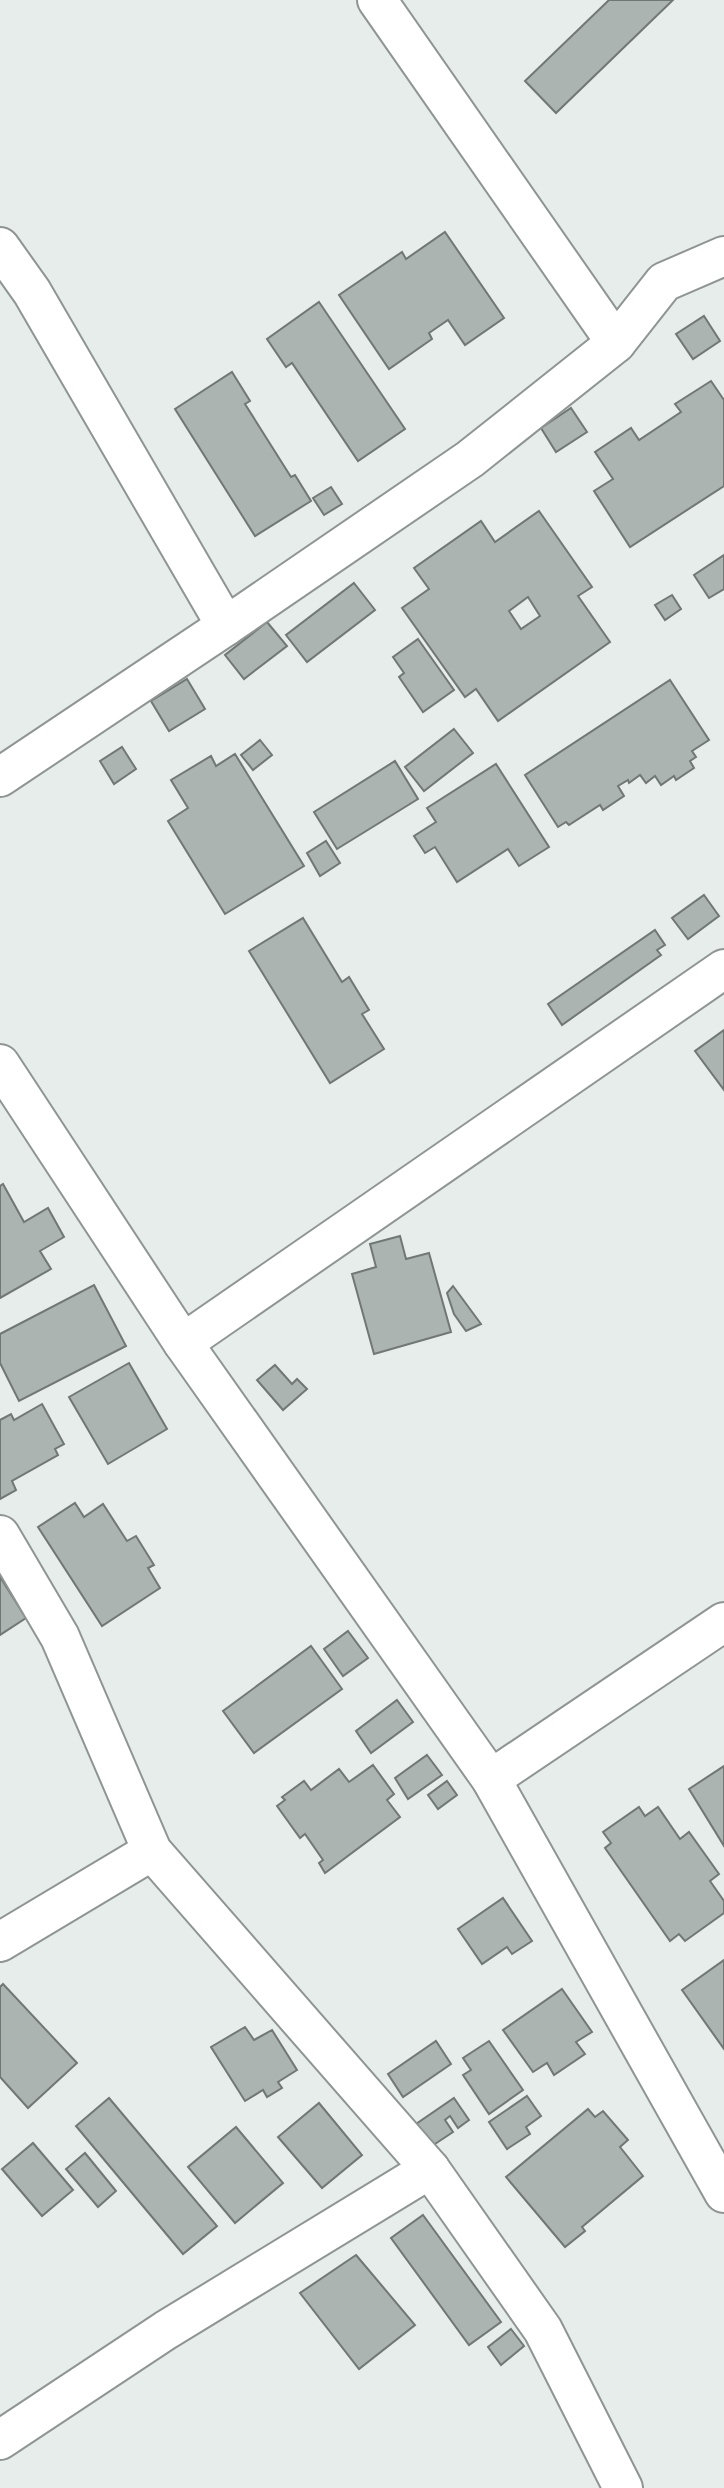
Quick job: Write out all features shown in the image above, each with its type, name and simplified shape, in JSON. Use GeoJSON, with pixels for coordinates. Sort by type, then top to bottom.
{"type":"FeatureCollection","features":[{"type":"Feature","properties":{"kind":"street"},"geometry":{"type":"LineString","coordinates":[[377,0],[615,342]]}},
{"type":"Feature","properties":{"kind":"street"},"geometry":{"type":"LineString","coordinates":[[0,247],[32,292],[226,626]]}},
{"type":"Feature","properties":{"kind":"street"},"geometry":{"type":"LineString","coordinates":[[0,777],[470,459],[615,342],[664,282],[724,256]]}},
{"type":"Feature","properties":{"kind":"street"},"geometry":{"type":"LineString","coordinates":[[183,1343],[724,969]]}},
{"type":"Feature","properties":{"kind":"street"},"geometry":{"type":"LineString","coordinates":[[0,1064],[183,1343],[491,1779],[724,2193]]}},
{"type":"Feature","properties":{"kind":"street"},"geometry":{"type":"LineString","coordinates":[[0,1535],[60,1637],[152,1851],[430,2169],[543,2330],[623,2488]]}},
{"type":"Feature","properties":{"kind":"street"},"geometry":{"type":"LineString","coordinates":[[491,1779],[724,1622]]}},
{"type":"Feature","properties":{"kind":"street"},"geometry":{"type":"LineString","coordinates":[[0,1942],[152,1851]]}},
{"type":"Feature","properties":{"kind":"street"},"geometry":{"type":"LineString","coordinates":[[0,2441],[166,2330],[430,2169]]}},
{"type":"Feature","properties":{"kind":"building"},"geometry":{"type":"Polygon","coordinates":[[[609,0],[673,0],[556,113],[525,81],[609,0]]]}},
{"type":"Feature","properties":{"kind":"building"},"geometry":{"type":"Polygon","coordinates":[[[445,232],[504,318],[465,345],[448,320],[429,333],[432,339],[389,369],[339,295],[402,252],[406,259],[445,232]]]}},
{"type":"Feature","properties":{"kind":"building"},"geometry":{"type":"Polygon","coordinates":[[[319,302],[405,429],[358,461],[292,363],[286,367],[267,339],[319,302]]]}},
{"type":"Feature","properties":{"kind":"building"},"geometry":{"type":"Polygon","coordinates":[[[704,316],[720,341],[693,359],[676,334],[704,316]]]}},
{"type":"Feature","properties":{"kind":"building"},"geometry":{"type":"Polygon","coordinates":[[[232,372],[250,401],[245,404],[291,477],[295,475],[311,501],[255,536],[175,409],[232,372]]]}},
{"type":"Feature","properties":{"kind":"building"},"geometry":{"type":"Polygon","coordinates":[[[711,381],[724,400],[724,486],[630,547],[594,491],[613,479],[595,452],[631,428],[639,440],[681,412],[675,404],[711,381]]]}},
{"type":"Feature","properties":{"kind":"building"},"geometry":{"type":"Polygon","coordinates":[[[571,408],[587,432],[556,452],[541,428],[571,408]]]}},
{"type":"Feature","properties":{"kind":"building"},"geometry":{"type":"Polygon","coordinates":[[[331,487],[342,504],[324,515],[313,498],[331,487]]]}},
{"type":"Feature","properties":{"kind":"building"},"geometry":{"type":"Polygon","coordinates":[[[539,511],[592,587],[578,596],[610,642],[498,721],[476,689],[465,697],[402,608],[429,589],[414,568],[481,521],[495,542],[539,511]],[[528,597],[509,611],[521,629],[540,616],[528,597]]]}},
{"type":"Feature","properties":{"kind":"building"},"geometry":{"type":"Polygon","coordinates":[[[724,555],[724,589],[709,598],[694,575],[724,555]]]}},
{"type":"Feature","properties":{"kind":"building"},"geometry":{"type":"Polygon","coordinates":[[[354,583],[375,610],[307,662],[286,635],[354,583]]]}},
{"type":"Feature","properties":{"kind":"building"},"geometry":{"type":"Polygon","coordinates":[[[672,595],[681,609],[665,620],[655,605],[672,595]]]}},
{"type":"Feature","properties":{"kind":"building"},"geometry":{"type":"Polygon","coordinates":[[[267,622],[287,646],[244,679],[225,655],[267,622]]]}},
{"type":"Feature","properties":{"kind":"building"},"geometry":{"type":"Polygon","coordinates":[[[418,639],[454,690],[423,712],[399,677],[404,673],[393,657],[418,639]]]}},
{"type":"Feature","properties":{"kind":"building"},"geometry":{"type":"Polygon","coordinates":[[[187,679],[205,709],[169,731],[151,701],[187,679]]]}},
{"type":"Feature","properties":{"kind":"building"},"geometry":{"type":"Polygon","coordinates":[[[670,680],[709,740],[692,751],[696,757],[690,761],[694,768],[676,780],[674,776],[661,785],[655,776],[646,783],[640,775],[629,783],[628,780],[618,786],[624,796],[603,810],[600,805],[569,825],[566,822],[558,827],[525,775],[670,680]]]}},
{"type":"Feature","properties":{"kind":"building"},"geometry":{"type":"Polygon","coordinates":[[[454,729],[473,753],[424,791],[405,767],[454,729]]]}},
{"type":"Feature","properties":{"kind":"building"},"geometry":{"type":"Polygon","coordinates":[[[260,740],[272,755],[253,770],[241,755],[260,740]]]}},
{"type":"Feature","properties":{"kind":"building"},"geometry":{"type":"Polygon","coordinates":[[[122,747],[136,769],[114,784],[100,761],[122,747]]]}},
{"type":"Feature","properties":{"kind":"building"},"geometry":{"type":"Polygon","coordinates":[[[235,754],[304,866],[225,914],[168,821],[188,808],[171,780],[211,756],[216,766],[235,754]]]}},
{"type":"Feature","properties":{"kind":"building"},"geometry":{"type":"Polygon","coordinates":[[[395,761],[418,799],[337,849],[314,812],[395,761]]]}},
{"type":"Feature","properties":{"kind":"building"},"geometry":{"type":"Polygon","coordinates":[[[496,764],[549,847],[519,866],[508,849],[457,882],[435,847],[425,853],[414,836],[436,822],[427,808],[496,764]]]}},
{"type":"Feature","properties":{"kind":"building"},"geometry":{"type":"Polygon","coordinates":[[[326,841],[340,863],[320,876],[307,853],[326,841]]]}},
{"type":"Feature","properties":{"kind":"building"},"geometry":{"type":"Polygon","coordinates":[[[704,895],[719,916],[688,939],[672,918],[704,895]]]}},
{"type":"Feature","properties":{"kind":"building"},"geometry":{"type":"Polygon","coordinates":[[[303,918],[342,982],[349,977],[369,1010],[362,1014],[384,1049],[330,1083],[249,951],[303,918]]]}},
{"type":"Feature","properties":{"kind":"building"},"geometry":{"type":"Polygon","coordinates":[[[655,930],[665,945],[657,950],[661,955],[562,1025],[548,1004],[655,930]]]}},
{"type":"Feature","properties":{"kind":"building"},"geometry":{"type":"Polygon","coordinates":[[[724,1030],[724,1090],[695,1051],[724,1030]]]}},
{"type":"Feature","properties":{"kind":"building"},"geometry":{"type":"Polygon","coordinates":[[[3,1184],[24,1222],[48,1208],[64,1237],[40,1251],[51,1269],[0,1298],[0,1186],[3,1184]]]}},
{"type":"Feature","properties":{"kind":"building"},"geometry":{"type":"Polygon","coordinates":[[[400,1236],[406,1259],[429,1253],[451,1332],[374,1354],[352,1274],[376,1267],[370,1244],[400,1236]]]}},
{"type":"Feature","properties":{"kind":"building"},"geometry":{"type":"Polygon","coordinates":[[[94,1285],[126,1346],[19,1401],[0,1363],[0,1334],[94,1285]]]}},
{"type":"Feature","properties":{"kind":"building"},"geometry":{"type":"Polygon","coordinates":[[[453,1286],[481,1324],[466,1331],[454,1314],[447,1293],[453,1286]]]}},
{"type":"Feature","properties":{"kind":"building"},"geometry":{"type":"Polygon","coordinates":[[[129,1363],[167,1429],[108,1464],[69,1397],[129,1363]]]}},
{"type":"Feature","properties":{"kind":"building"},"geometry":{"type":"Polygon","coordinates":[[[275,1365],[292,1384],[297,1379],[307,1389],[283,1410],[257,1380],[275,1365]]]}},
{"type":"Feature","properties":{"kind":"building"},"geometry":{"type":"Polygon","coordinates":[[[42,1404],[64,1444],[55,1449],[58,1455],[12,1481],[16,1490],[0,1499],[0,1420],[11,1414],[14,1420],[42,1404]]]}},
{"type":"Feature","properties":{"kind":"building"},"geometry":{"type":"Polygon","coordinates":[[[75,1503],[84,1517],[103,1504],[127,1541],[136,1536],[154,1565],[148,1568],[160,1588],[102,1626],[38,1527],[75,1503]]]}},
{"type":"Feature","properties":{"kind":"building"},"geometry":{"type":"Polygon","coordinates":[[[0,1577],[26,1618],[0,1635],[0,1577]]]}},
{"type":"Feature","properties":{"kind":"building"},"geometry":{"type":"Polygon","coordinates":[[[348,1631],[368,1658],[343,1676],[324,1649],[348,1631]]]}},
{"type":"Feature","properties":{"kind":"building"},"geometry":{"type":"Polygon","coordinates":[[[311,1646],[342,1689],[254,1753],[223,1711],[311,1646]]]}},
{"type":"Feature","properties":{"kind":"building"},"geometry":{"type":"Polygon","coordinates":[[[397,1700],[413,1722],[371,1753],[356,1731],[397,1700]]]}},
{"type":"Feature","properties":{"kind":"building"},"geometry":{"type":"Polygon","coordinates":[[[427,1755],[442,1775],[408,1799],[395,1778],[427,1755]]]}},
{"type":"Feature","properties":{"kind":"building"},"geometry":{"type":"Polygon","coordinates":[[[373,1765],[394,1794],[387,1800],[400,1817],[325,1873],[319,1863],[323,1860],[305,1834],[300,1838],[277,1806],[285,1800],[282,1797],[304,1781],[311,1790],[339,1769],[349,1782],[373,1765]]]}},
{"type":"Feature","properties":{"kind":"building"},"geometry":{"type":"Polygon","coordinates":[[[724,1766],[724,1846],[689,1789],[724,1766]]]}},
{"type":"Feature","properties":{"kind":"building"},"geometry":{"type":"Polygon","coordinates":[[[447,1781],[457,1795],[438,1809],[428,1795],[447,1781]]]}},
{"type":"Feature","properties":{"kind":"building"},"geometry":{"type":"Polygon","coordinates":[[[639,1807],[645,1816],[658,1807],[680,1839],[689,1832],[719,1874],[710,1881],[724,1901],[724,1913],[685,1941],[679,1934],[670,1941],[605,1848],[611,1843],[603,1832],[639,1807]]]}},
{"type":"Feature","properties":{"kind":"building"},"geometry":{"type":"Polygon","coordinates":[[[503,1898],[532,1941],[512,1954],[507,1947],[482,1964],[458,1929],[503,1898]]]}},
{"type":"Feature","properties":{"kind":"building"},"geometry":{"type":"Polygon","coordinates":[[[724,1960],[724,2049],[682,1990],[724,1960]]]}},
{"type":"Feature","properties":{"kind":"building"},"geometry":{"type":"Polygon","coordinates":[[[3,1984],[77,2063],[28,2108],[0,2077],[0,1987],[3,1984]]]}},
{"type":"Feature","properties":{"kind":"building"},"geometry":{"type":"Polygon","coordinates":[[[562,1989],[592,2032],[576,2042],[585,2054],[554,2075],[547,2063],[533,2072],[503,2030],[562,1989]]]}},
{"type":"Feature","properties":{"kind":"building"},"geometry":{"type":"Polygon","coordinates":[[[245,2027],[254,2040],[272,2030],[297,2070],[278,2082],[282,2088],[267,2097],[263,2090],[245,2101],[211,2047],[245,2027]]]}},
{"type":"Feature","properties":{"kind":"building"},"geometry":{"type":"Polygon","coordinates":[[[436,2041],[451,2064],[403,2097],[388,2074],[436,2041]]]}},
{"type":"Feature","properties":{"kind":"building"},"geometry":{"type":"Polygon","coordinates":[[[489,2041],[523,2090],[489,2114],[463,2075],[471,2070],[463,2058],[489,2041]]]}},
{"type":"Feature","properties":{"kind":"building"},"geometry":{"type":"Polygon","coordinates":[[[527,2096],[541,2116],[526,2127],[530,2134],[507,2149],[489,2122],[527,2096]]]}},
{"type":"Feature","properties":{"kind":"building"},"geometry":{"type":"Polygon","coordinates":[[[109,2098],[217,2226],[183,2254],[76,2126],[109,2098]]]}},
{"type":"Feature","properties":{"kind":"building"},"geometry":{"type":"Polygon","coordinates":[[[454,2098],[469,2120],[458,2128],[450,2116],[445,2120],[453,2132],[432,2146],[416,2124],[454,2098]]]}},
{"type":"Feature","properties":{"kind":"building"},"geometry":{"type":"Polygon","coordinates":[[[319,2103],[362,2155],[322,2188],[278,2137],[319,2103]]]}},
{"type":"Feature","properties":{"kind":"building"},"geometry":{"type":"Polygon","coordinates":[[[588,2109],[595,2117],[603,2111],[628,2140],[620,2147],[643,2176],[582,2227],[585,2231],[565,2247],[506,2177],[588,2109]]]}},
{"type":"Feature","properties":{"kind":"building"},"geometry":{"type":"Polygon","coordinates":[[[236,2127],[283,2183],[235,2223],[188,2167],[236,2127]]]}},
{"type":"Feature","properties":{"kind":"building"},"geometry":{"type":"Polygon","coordinates":[[[33,2143],[73,2190],[42,2216],[2,2169],[33,2143]]]}},
{"type":"Feature","properties":{"kind":"building"},"geometry":{"type":"Polygon","coordinates":[[[85,2153],[116,2191],[98,2207],[66,2169],[85,2153]]]}},
{"type":"Feature","properties":{"kind":"building"},"geometry":{"type":"Polygon","coordinates":[[[423,2215],[501,2322],[469,2345],[391,2238],[423,2215]]]}},
{"type":"Feature","properties":{"kind":"building"},"geometry":{"type":"Polygon","coordinates":[[[356,2255],[415,2325],[359,2369],[300,2293],[356,2255]]]}},
{"type":"Feature","properties":{"kind":"building"},"geometry":{"type":"Polygon","coordinates":[[[511,2329],[524,2346],[501,2365],[488,2347],[511,2329]]]}}]}
